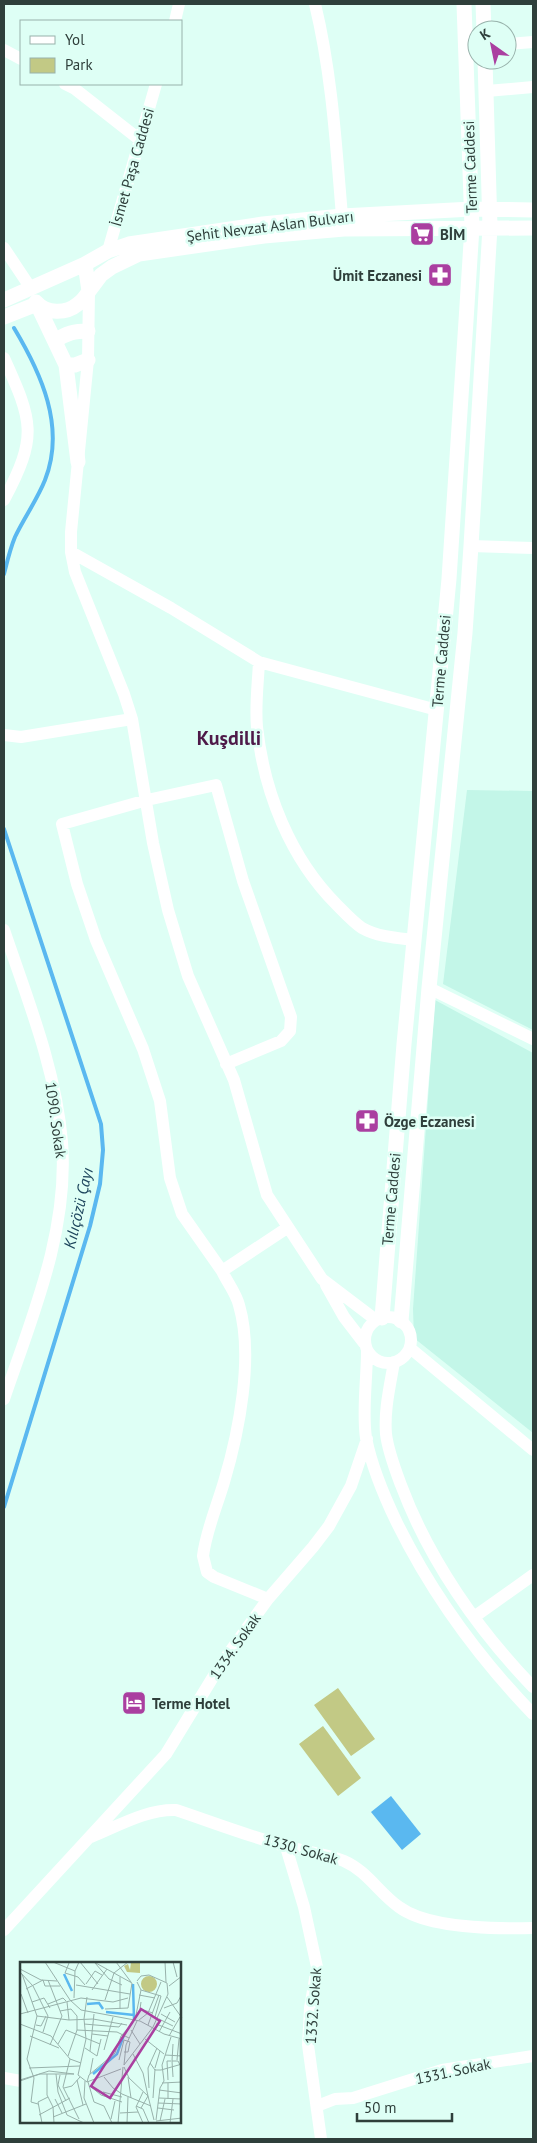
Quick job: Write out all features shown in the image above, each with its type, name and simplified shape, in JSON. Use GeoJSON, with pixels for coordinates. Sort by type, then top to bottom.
{"type":"FeatureCollection","features":[{"type":"Feature","properties":{"kind":"main road","name":"Terme Caddesi"},"geometry":{"type":"LineString","coordinates":[[379,1319],[449,579],[472,227],[464,4]]}},
{"type":"Feature","properties":{"kind":"main road"},"geometry":{"type":"LineString","coordinates":[[483,4],[484,20]]}},
{"type":"Feature","properties":{"kind":"main road","name":"Terme Caddesi"},"geometry":{"type":"LineString","coordinates":[[402,1321],[429,988],[465,632],[471,546],[490,228],[486,70]]}},
{"type":"Feature","properties":{"kind":"main road","name":"Şehit Nevzat Aslan Bulvarı"},"geometry":{"type":"LineString","coordinates":[[4,300],[85,264],[108,251],[130,244],[263,224],[342,216],[472,209],[533,210]]}},
{"type":"Feature","properties":{"kind":"main road","name":"Şehit Nevzat Aslan Bulvarı"},"geometry":{"type":"LineString","coordinates":[[31,306],[52,312],[62,311],[77,305],[101,275],[112,267],[139,254],[264,236],[344,228],[533,228]]}},
{"type":"Feature","properties":{"kind":"main road"},"geometry":{"type":"LineString","coordinates":[[85,264],[89,291]]}},
{"type":"Feature","properties":{"kind":"main road"},"geometry":{"type":"LineString","coordinates":[[24,290],[31,306],[55,341],[66,365],[78,462]]}},
{"type":"Feature","properties":{"kind":"main road"},"geometry":{"type":"LineString","coordinates":[[4,317],[31,306]]}},
{"type":"Feature","properties":{"kind":"main road"},"geometry":{"type":"LineString","coordinates":[[55,341],[71,332],[88,331]]}},
{"type":"Feature","properties":{"kind":"main road"},"geometry":{"type":"LineString","coordinates":[[66,365],[88,360]]}},
{"type":"Feature","properties":{"kind":"street"},"geometry":{"type":"LineString","coordinates":[[175,20],[179,4]]}},
{"type":"Feature","properties":{"kind":"street"},"geometry":{"type":"LineString","coordinates":[[315,4],[322,30],[333,102],[342,216]]}},
{"type":"Feature","properties":{"kind":"street"},"geometry":{"type":"LineString","coordinates":[[517,43],[533,42]]}},
{"type":"Feature","properties":{"kind":"street"},"geometry":{"type":"LineString","coordinates":[[4,50],[20,59]]}},
{"type":"Feature","properties":{"kind":"street"},"geometry":{"type":"LineString","coordinates":[[67,85],[75,89],[140,140]]}},
{"type":"Feature","properties":{"kind":"street","name":"İsmet Paşa Caddesi"},"geometry":{"type":"LineString","coordinates":[[108,251],[156,85]]}},
{"type":"Feature","properties":{"kind":"street"},"geometry":{"type":"LineString","coordinates":[[487,91],[533,87]]}},
{"type":"Feature","properties":{"kind":"street"},"geometry":{"type":"LineString","coordinates":[[4,248],[24,290]]}},
{"type":"Feature","properties":{"kind":"street"},"geometry":{"type":"LineString","coordinates":[[89,291],[88,360],[71,532],[71,552],[82,594],[124,694],[132,719],[155,851],[168,910],[188,976],[240,1096],[260,1176],[267,1195],[287,1228],[322,1279],[344,1316],[366,1347],[378,1362],[394,1362],[401,1359],[410,1348],[410,1333],[402,1321],[389,1317],[379,1319],[367,1330],[366,1347],[365,1423],[376,1475],[418,1562],[478,1653],[533,1714]]}},
{"type":"Feature","properties":{"kind":"street"},"geometry":{"type":"LineString","coordinates":[[4,358],[20,395],[29,431],[23,462],[4,500]]}},
{"type":"Feature","properties":{"kind":"street"},"geometry":{"type":"LineString","coordinates":[[471,546],[533,548]]}},
{"type":"Feature","properties":{"kind":"street"},"geometry":{"type":"LineString","coordinates":[[71,552],[171,608],[258,662],[437,710]]}},
{"type":"Feature","properties":{"kind":"street"},"geometry":{"type":"LineString","coordinates":[[258,662],[256,710],[261,757],[280,820],[297,852],[323,889],[362,928],[382,935],[414,940]]}},
{"type":"Feature","properties":{"kind":"street"},"geometry":{"type":"LineString","coordinates":[[4,735],[21,737],[132,719]]}},
{"type":"Feature","properties":{"kind":"street"},"geometry":{"type":"LineString","coordinates":[[226,1064],[281,1040],[290,1031],[291,1017],[243,881],[216,785],[147,800],[62,824],[77,884],[96,940],[143,1049],[160,1101],[170,1178],[182,1214],[222,1271],[238,1303],[243,1323],[243,1385],[235,1446],[204,1548],[203,1564],[207,1572],[214,1577],[268,1599]]}},
{"type":"Feature","properties":{"kind":"street","name":"1090. Sokak"},"geometry":{"type":"LineString","coordinates":[[4,1400],[47,1272],[58,1216],[62,1170],[62,1142],[51,1079],[5,938]]}},
{"type":"Feature","properties":{"kind":"street"},"geometry":{"type":"LineString","coordinates":[[429,988],[533,1039]]}},
{"type":"Feature","properties":{"kind":"street"},"geometry":{"type":"LineString","coordinates":[[222,1271],[287,1228]]}},
{"type":"Feature","properties":{"kind":"street"},"geometry":{"type":"LineString","coordinates":[[322,1279],[379,1319]]}},
{"type":"Feature","properties":{"kind":"street"},"geometry":{"type":"LineString","coordinates":[[410,1348],[533,1450]]}},
{"type":"Feature","properties":{"kind":"street"},"geometry":{"type":"LineString","coordinates":[[394,1362],[386,1410],[386,1434],[396,1473],[415,1520],[449,1580],[474,1617],[533,1687]]}},
{"type":"Feature","properties":{"kind":"street","name":"1334. Sokak"},"geometry":{"type":"LineString","coordinates":[[4,1930],[166,1754],[221,1664],[268,1599],[314,1547],[329,1526],[351,1486],[367,1439]]}},
{"type":"Feature","properties":{"kind":"street"},"geometry":{"type":"LineString","coordinates":[[474,1617],[533,1575]]}},
{"type":"Feature","properties":{"kind":"street","name":"1330. Sokak"},"geometry":{"type":"LineString","coordinates":[[88,1838],[150,1813],[176,1810],[286,1847],[342,1860],[357,1868],[401,1908],[426,1919],[502,1929],[533,1928]]}},
{"type":"Feature","properties":{"kind":"street","name":"1332. Sokak"},"geometry":{"type":"LineString","coordinates":[[286,1847],[304,1907],[318,1967],[310,2008],[308,2045],[321,2139]]}},
{"type":"Feature","properties":{"kind":"street","name":"1331. Sokak"},"geometry":{"type":"LineString","coordinates":[[317,2106],[335,2099],[353,2098],[442,2070],[533,2056]]}},
{"type":"Feature","properties":{"kind":"street"},"geometry":{"type":"LineString","coordinates":[[4,2078],[20,2081]]}},
{"type":"Feature","properties":{"kind":"shaded area"},"geometry":{"type":"Polygon","coordinates":[[[467,790],[533,791],[533,1030],[443,984],[467,790]]]}},
{"type":"Feature","properties":{"kind":"shaded area"},"geometry":{"type":"Polygon","coordinates":[[[435,1000],[533,1053],[533,1433],[414,1338],[413,1309],[435,1000]]]}},
{"type":"Feature","properties":{"kind":"green space"},"geometry":{"type":"Polygon","coordinates":[[[338,1688],[375,1739],[351,1756],[314,1705],[338,1688]]]}},
{"type":"Feature","properties":{"kind":"green space"},"geometry":{"type":"Polygon","coordinates":[[[323,1726],[361,1778],[338,1796],[299,1744],[323,1726]]]}},
{"type":"Feature","properties":{"kind":"water"},"geometry":{"type":"Polygon","coordinates":[[[391,1796],[421,1834],[402,1850],[371,1812],[391,1796]]]}},
{"type":"Feature","properties":{"kind":"waterway","name":"Kılıçözü Çayı"},"geometry":{"type":"LineString","coordinates":[[4,574],[15,537],[45,480],[51,460],[53,440],[52,420],[41,382],[14,328]]}},
{"type":"Feature","properties":{"kind":"waterway","name":"Kılıçözü Çayı"},"geometry":{"type":"LineString","coordinates":[[4,829],[101,1124],[103,1150],[100,1184],[90,1226],[4,1507]]}},
{"type":"Feature","properties":{"kind":"place","name":"BİM"},"geometry":{"type":"Point","coordinates":[422,234]}},
{"type":"Feature","properties":{"kind":"place","name":"Ümit Eczanesi"},"geometry":{"type":"Point","coordinates":[440,275]}},
{"type":"Feature","properties":{"kind":"place","name":"Özge Eczanesi"},"geometry":{"type":"Point","coordinates":[367,1121]}},
{"type":"Feature","properties":{"kind":"place","name":"Terme Hotel"},"geometry":{"type":"Point","coordinates":[134,1703]}},
{"type":"Feature","properties":{"kind":"district","name":"Kuşdilli"},"geometry":{"type":"Point","coordinates":[229,738]}}]}
